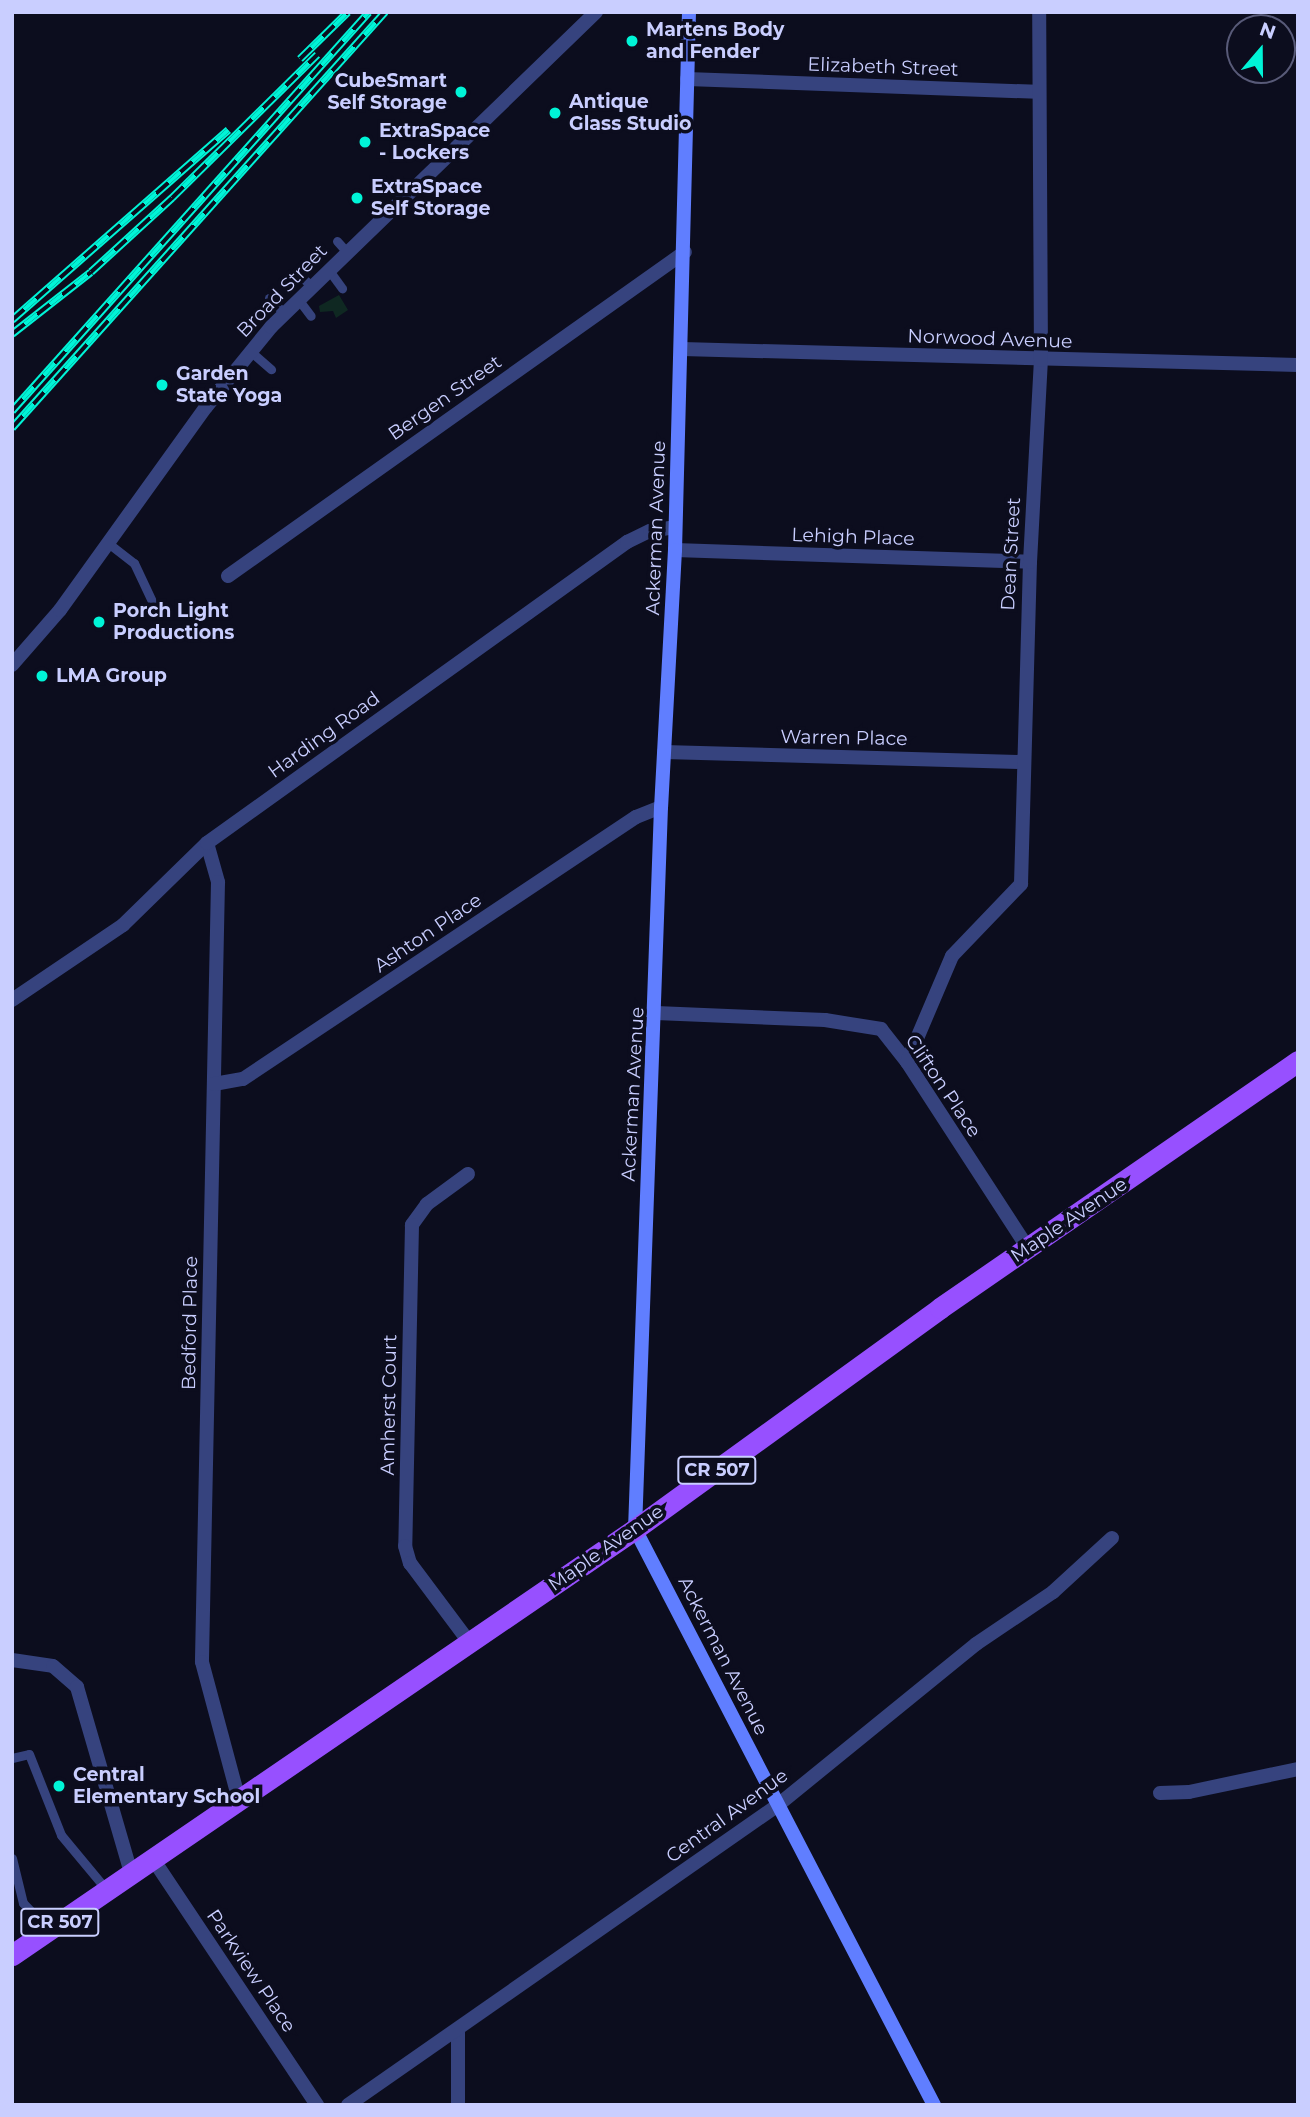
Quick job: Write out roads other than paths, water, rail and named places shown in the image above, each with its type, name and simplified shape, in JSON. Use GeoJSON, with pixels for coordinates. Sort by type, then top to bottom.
{"type":"FeatureCollection","features":[{"type":"Feature","properties":{"kind":"main road","name":"Maple Avenue"},"geometry":{"type":"LineString","coordinates":[[12,1955],[635,1529],[1028,1248],[1298,1061]]}},
{"type":"Feature","properties":{"kind":"street","name":"Broad Street"},"geometry":{"type":"LineString","coordinates":[[15,657],[77,577],[108,543],[250,351],[328,269],[342,246],[596,12]]}},
{"type":"Feature","properties":{"kind":"street","name":"Ackerman Avenue"},"geometry":{"type":"LineString","coordinates":[[689,12],[676,527],[661,807],[656,1013],[635,1529],[934,2105]]}},
{"type":"Feature","properties":{"kind":"street","name":"Dean Street"},"geometry":{"type":"LineString","coordinates":[[907,1062],[951,956],[1021,884],[1030,562],[1041,360],[1037,92],[1039,12]]}},
{"type":"Feature","properties":{"kind":"street","name":"Elizabeth Street"},"geometry":{"type":"LineString","coordinates":[[687,79],[1037,92]]}},
{"type":"Feature","properties":{"kind":"street","name":"Bergen Street"},"geometry":{"type":"LineString","coordinates":[[228,576],[685,252]]}},
{"type":"Feature","properties":{"kind":"street","name":"Norwood Avenue"},"geometry":{"type":"LineString","coordinates":[[682,349],[1298,365]]}},
{"type":"Feature","properties":{"kind":"street","name":"Harding Road"},"geometry":{"type":"LineString","coordinates":[[12,1000],[123,925],[206,843],[627,542],[650,531],[676,527]]}},
{"type":"Feature","properties":{"kind":"street","name":"Lehigh Place"},"geometry":{"type":"LineString","coordinates":[[675,551],[1030,562]]}},
{"type":"Feature","properties":{"kind":"street","name":"Warren Place"},"geometry":{"type":"LineString","coordinates":[[664,752],[1023,762]]}},
{"type":"Feature","properties":{"kind":"street","name":"Ashton Place"},"geometry":{"type":"LineString","coordinates":[[215,1084],[243,1079],[636,817],[661,807]]}},
{"type":"Feature","properties":{"kind":"street","name":"Bedford Place"},"geometry":{"type":"LineString","coordinates":[[206,843],[218,882],[202,1662],[239,1800]]}},
{"type":"Feature","properties":{"kind":"street","name":"Clifton Place"},"geometry":{"type":"LineString","coordinates":[[656,1013],[852,1023],[881,1029],[907,1062],[1028,1248]]}},
{"type":"Feature","properties":{"kind":"street","name":"Amherst Court"},"geometry":{"type":"LineString","coordinates":[[468,1174],[426,1204],[412,1225],[405,1546],[410,1563],[469,1643]]}},
{"type":"Feature","properties":{"kind":"street","name":"Central Avenue"},"geometry":{"type":"LineString","coordinates":[[348,2105],[778,1805],[976,1644],[1053,1592],[1112,1538]]}},
{"type":"Feature","properties":{"kind":"street"},"geometry":{"type":"LineString","coordinates":[[12,1660],[53,1666],[76,1687],[131,1873]]}},
{"type":"Feature","properties":{"kind":"street"},"geometry":{"type":"LineString","coordinates":[[1160,1793],[1189,1792],[1298,1769]]}},
{"type":"Feature","properties":{"kind":"street","name":"Parkview Place"},"geometry":{"type":"LineString","coordinates":[[153,1859],[317,2105]]}},
{"type":"Feature","properties":{"kind":"street"},"geometry":{"type":"LineString","coordinates":[[458,2029],[458,2105]]}},
{"type":"Feature","properties":{"kind":"lane"},"geometry":{"type":"LineString","coordinates":[[328,269],[342,288]]}},
{"type":"Feature","properties":{"kind":"lane"},"geometry":{"type":"LineString","coordinates":[[298,273],[311,286]]}},
{"type":"Feature","properties":{"kind":"lane"},"geometry":{"type":"LineString","coordinates":[[269,298],[284,313]]}},
{"type":"Feature","properties":{"kind":"lane"},"geometry":{"type":"LineString","coordinates":[[298,299],[312,316]]}},
{"type":"Feature","properties":{"kind":"lane"},"geometry":{"type":"LineString","coordinates":[[250,351],[271,369]]}},
{"type":"Feature","properties":{"kind":"lane"},"geometry":{"type":"LineString","coordinates":[[108,543],[134,563],[158,614]]}},
{"type":"Feature","properties":{"kind":"lane"},"geometry":{"type":"LineString","coordinates":[[12,1758],[29,1754],[61,1835],[107,1890]]}},
{"type":"Feature","properties":{"kind":"lane"},"geometry":{"type":"LineString","coordinates":[[12,1858],[23,1903],[49,1930]]}},
{"type":"Feature","properties":{"kind":"railway"},"geometry":{"type":"LineString","coordinates":[[300,59],[348,12]]}},
{"type":"Feature","properties":{"kind":"railway"},"geometry":{"type":"LineString","coordinates":[[12,411],[369,12]]}},
{"type":"Feature","properties":{"kind":"railway"},"geometry":{"type":"LineString","coordinates":[[12,428],[385,12]]}},
{"type":"Feature","properties":{"kind":"railway"},"geometry":{"type":"LineString","coordinates":[[12,334],[91,272],[172,198],[317,55]]}},
{"type":"Feature","properties":{"kind":"railway"},"geometry":{"type":"LineString","coordinates":[[12,320],[228,130]]}},
{"type":"Feature","properties":{"kind":"place","name":"Martens Body and Fender"},"geometry":{"type":"Point","coordinates":[632,41]}},
{"type":"Feature","properties":{"kind":"place","name":"CubeSmart Self Storage"},"geometry":{"type":"Point","coordinates":[461,92]}},
{"type":"Feature","properties":{"kind":"place","name":"Antique Glass Studio"},"geometry":{"type":"Point","coordinates":[555,113]}},
{"type":"Feature","properties":{"kind":"place","name":"ExtraSpace - Lockers"},"geometry":{"type":"Point","coordinates":[365,142]}},
{"type":"Feature","properties":{"kind":"place","name":"ExtraSpace Self Storage"},"geometry":{"type":"Point","coordinates":[357,198]}},
{"type":"Feature","properties":{"kind":"place","name":"Garden State Yoga"},"geometry":{"type":"Point","coordinates":[162,385]}},
{"type":"Feature","properties":{"kind":"place","name":"Porch Light Productions"},"geometry":{"type":"Point","coordinates":[99,622]}},
{"type":"Feature","properties":{"kind":"place","name":"LMA Group"},"geometry":{"type":"Point","coordinates":[42,676]}},
{"type":"Feature","properties":{"kind":"place","name":"Central Elementary School"},"geometry":{"type":"Point","coordinates":[59,1786]}}]}
